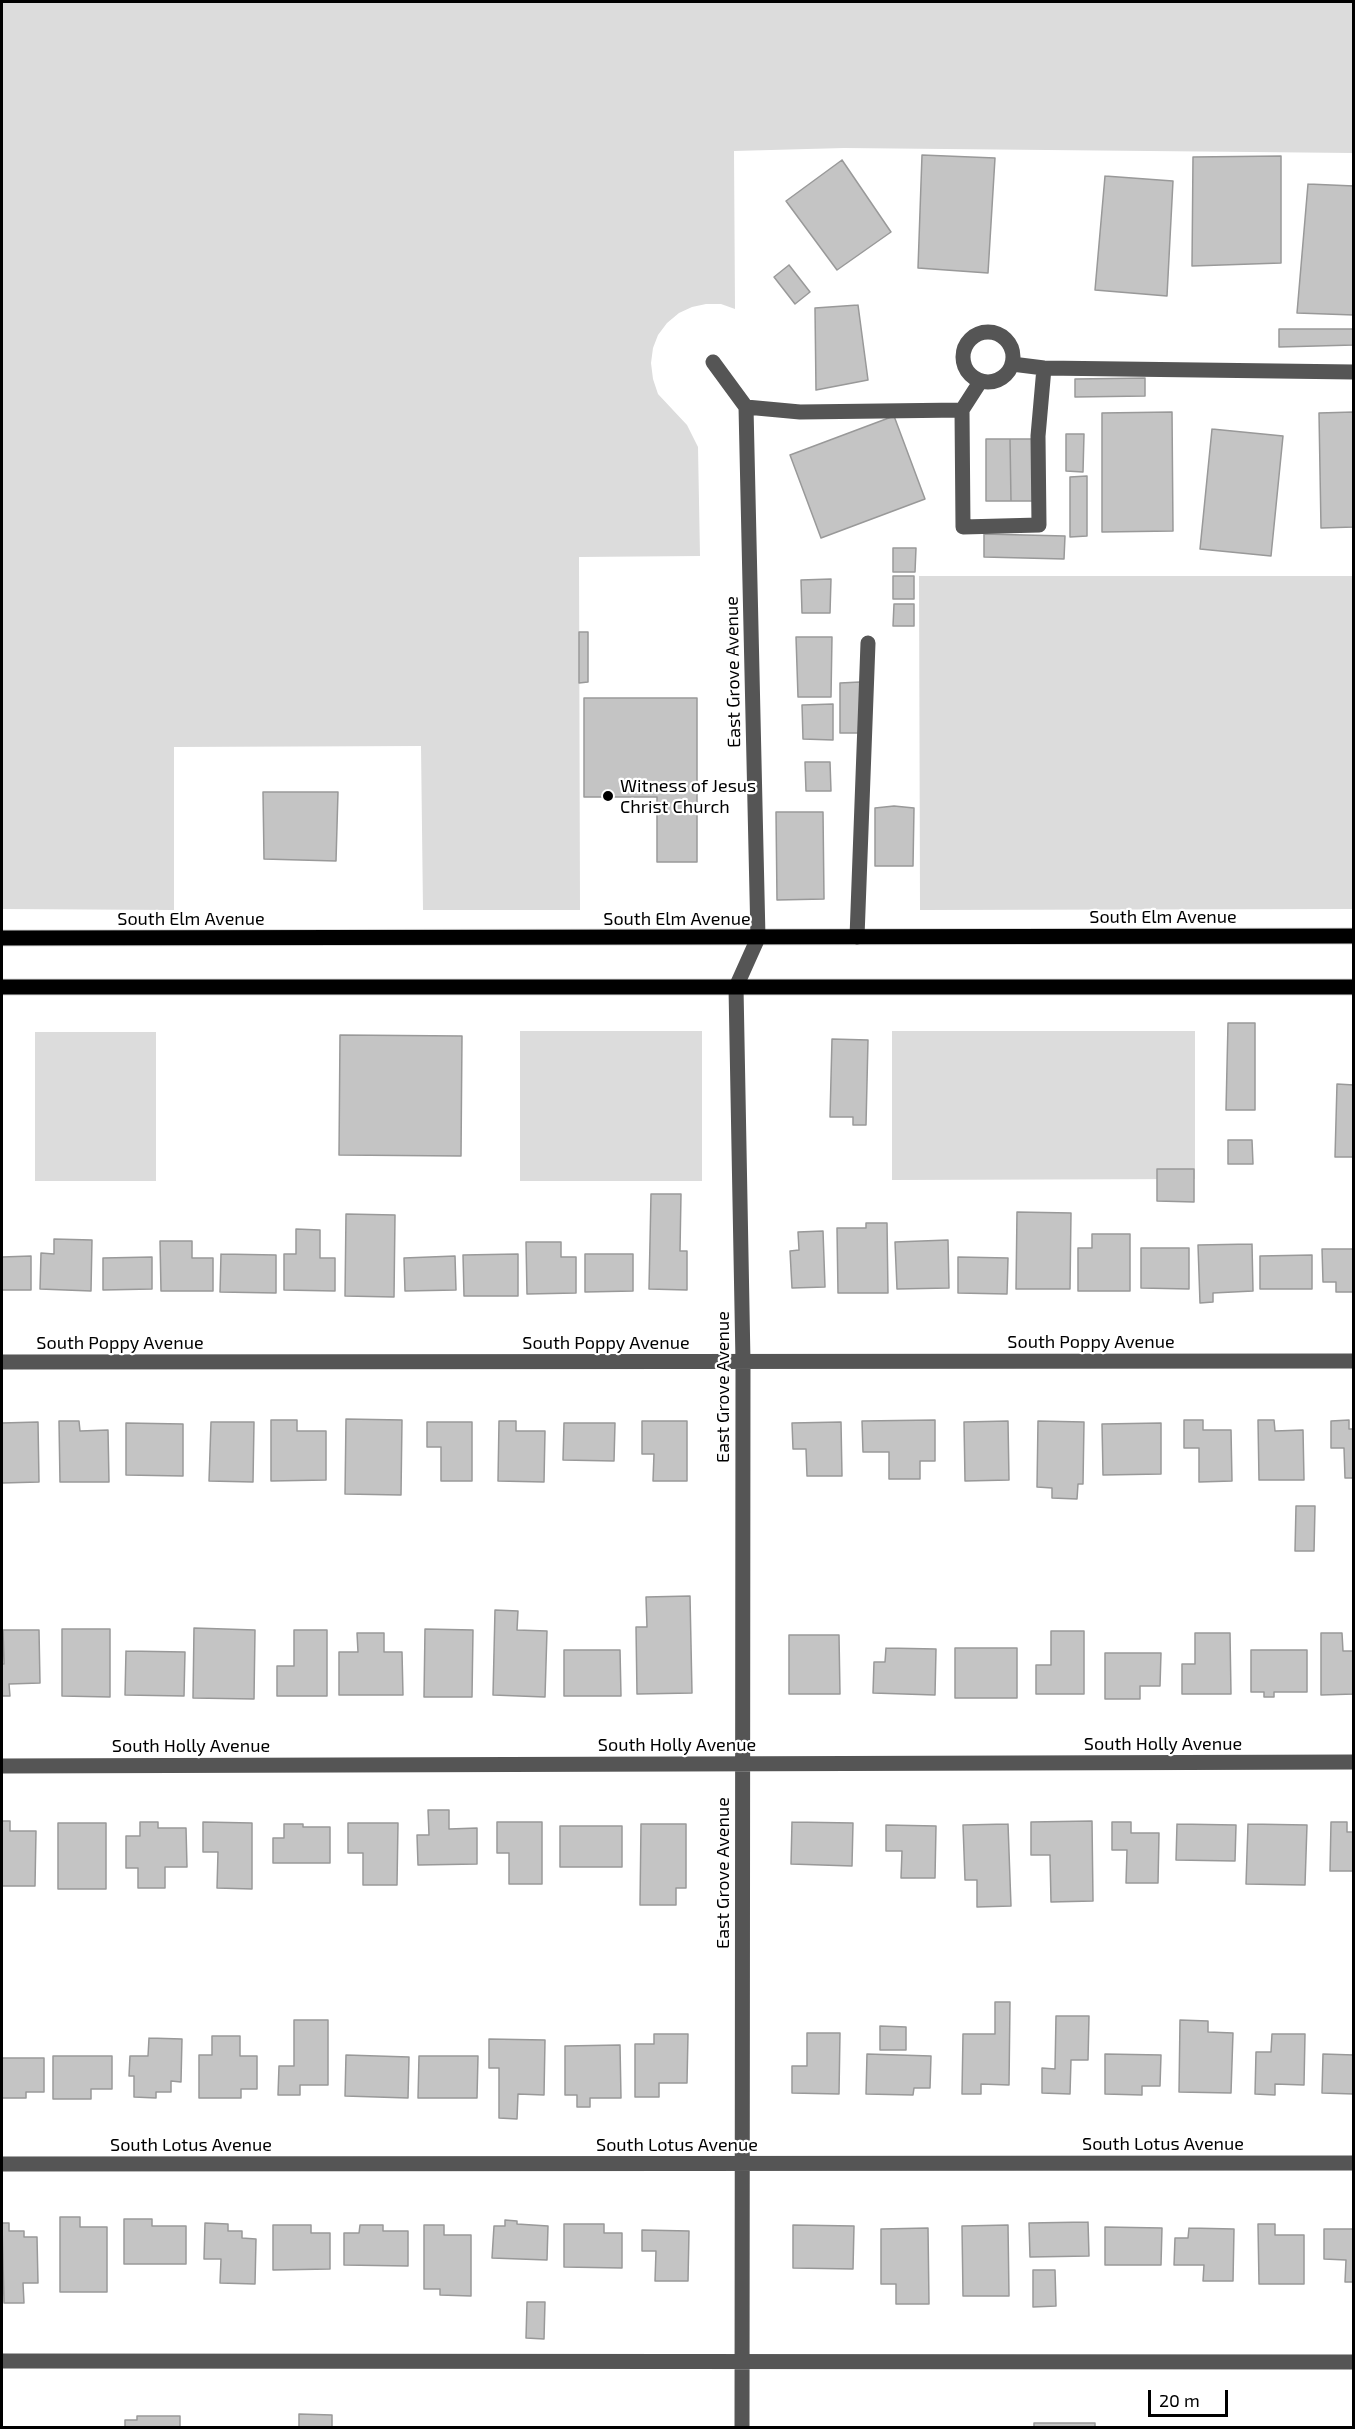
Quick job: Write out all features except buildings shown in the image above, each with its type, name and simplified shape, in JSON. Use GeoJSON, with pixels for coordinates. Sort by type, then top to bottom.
{"type":"FeatureCollection","features":[{"type":"Feature","properties":{"kind":"main road","name":"South Elm Avenue"},"geometry":{"type":"LineString","coordinates":[[2,938],[1353,936]]}},
{"type":"Feature","properties":{"kind":"main road"},"geometry":{"type":"LineString","coordinates":[[2,987],[1353,987]]}},
{"type":"Feature","properties":{"kind":"street"},"geometry":{"type":"LineString","coordinates":[[992,332],[1000,335],[1011,348],[1012,364],[1008,372],[996,381],[980,381],[967,372],[962,356],[964,348],[975,335],[992,332]]}},
{"type":"Feature","properties":{"kind":"street"},"geometry":{"type":"LineString","coordinates":[[713,362],[746,407],[800,412],[962,410]]}},
{"type":"Feature","properties":{"kind":"street"},"geometry":{"type":"LineString","coordinates":[[1012,364],[1044,368],[1353,372]]}},
{"type":"Feature","properties":{"kind":"street"},"geometry":{"type":"LineString","coordinates":[[980,381],[962,410],[963,527],[1039,525],[1038,436],[1044,368]]}},
{"type":"Feature","properties":{"kind":"street","name":"East Grove Avenue"},"geometry":{"type":"LineString","coordinates":[[742,2427],[743,1362],[736,987],[758,938],[746,407]]}},
{"type":"Feature","properties":{"kind":"street"},"geometry":{"type":"LineString","coordinates":[[857,937],[867,643]]}},
{"type":"Feature","properties":{"kind":"street","name":"South Poppy Avenue"},"geometry":{"type":"LineString","coordinates":[[2,1362],[1353,1361]]}},
{"type":"Feature","properties":{"kind":"street","name":"South Holly Avenue"},"geometry":{"type":"LineString","coordinates":[[2,1766],[1353,1762]]}},
{"type":"Feature","properties":{"kind":"street","name":"South Lotus Avenue"},"geometry":{"type":"LineString","coordinates":[[2,2164],[1353,2163]]}},
{"type":"Feature","properties":{"kind":"street"},"geometry":{"type":"LineString","coordinates":[[2,2361],[1353,2362]]}},
{"type":"Feature","properties":{"kind":"shaded area"},"geometry":{"type":"Polygon","coordinates":[[[2,2],[1353,2],[1353,153],[844,148],[734,151],[735,309],[721,304],[706,304],[679,313],[658,335],[651,363],[658,394],[687,425],[698,447],[700,556],[579,557],[580,910],[423,910],[421,746],[174,747],[174,910],[2,909],[2,2]]]}},
{"type":"Feature","properties":{"kind":"shaded area"},"geometry":{"type":"Polygon","coordinates":[[[919,576],[1353,576],[1353,909],[920,910],[919,576]]]}},
{"type":"Feature","properties":{"kind":"shaded area"},"geometry":{"type":"Polygon","coordinates":[[[520,1031],[702,1031],[702,1181],[520,1181],[520,1031]]]}},
{"type":"Feature","properties":{"kind":"shaded area"},"geometry":{"type":"Polygon","coordinates":[[[892,1031],[1195,1031],[1195,1179],[892,1180],[892,1031]]]}},
{"type":"Feature","properties":{"kind":"shaded area"},"geometry":{"type":"Polygon","coordinates":[[[35,1032],[156,1032],[156,1181],[35,1181],[35,1032]]]}},
{"type":"Feature","properties":{"kind":"place","name":"Witness of Jesus Christ Church"},"geometry":{"type":"Point","coordinates":[608,796]}}]}
